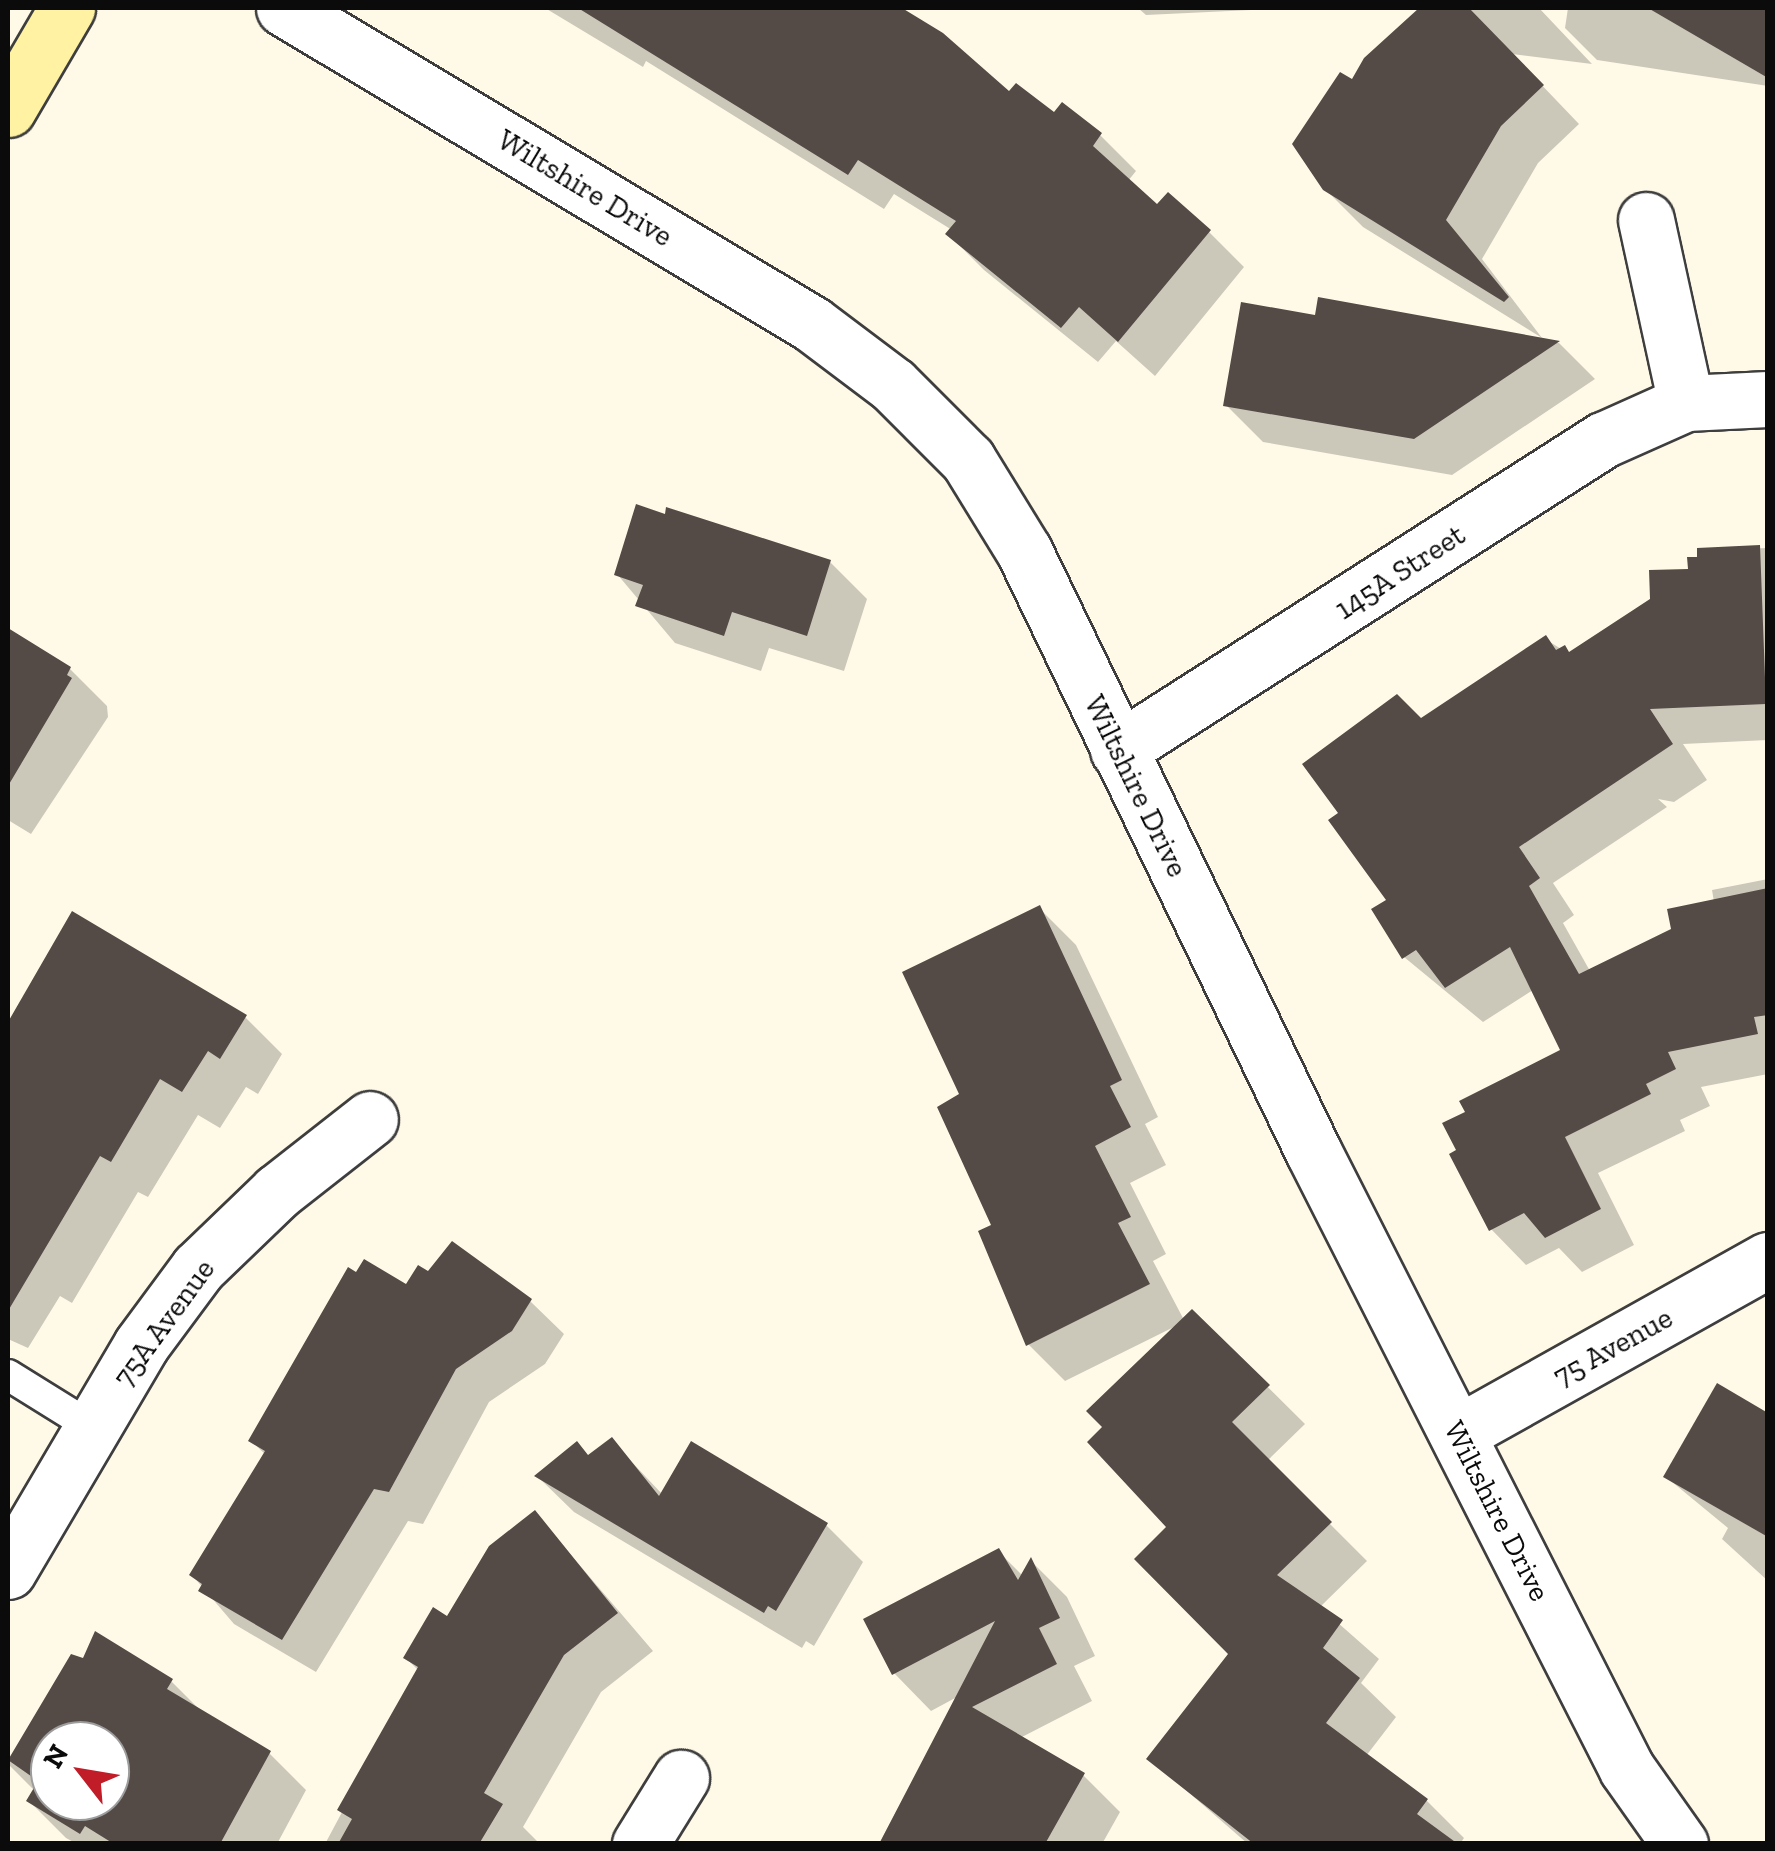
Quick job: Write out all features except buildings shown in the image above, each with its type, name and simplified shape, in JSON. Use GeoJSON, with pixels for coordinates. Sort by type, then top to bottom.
{"type":"FeatureCollection","features":[{"type":"Feature","properties":{"kind":"street"},"geometry":{"type":"LineString","coordinates":[[8,109],[67,8]]}},
{"type":"Feature","properties":{"kind":"street","name":"Wiltshire Drive"},"geometry":{"type":"LineString","coordinates":[[284,8],[812,324],[893,385],[968,460],[1024,551],[1118,750],[1627,1769],[1680,1844]]}},
{"type":"Feature","properties":{"kind":"street"},"geometry":{"type":"LineString","coordinates":[[1646,220],[1686,404]]}},
{"type":"Feature","properties":{"kind":"street","name":"145A Street"},"geometry":{"type":"LineString","coordinates":[[1118,750],[1603,440],[1686,404],[1768,399]]}},
{"type":"Feature","properties":{"kind":"street","name":"75A Avenue"},"geometry":{"type":"LineString","coordinates":[[8,1571],[93,1428],[198,1268],[277,1192],[370,1118]]}},
{"type":"Feature","properties":{"kind":"street","name":"75 Avenue"},"geometry":{"type":"LineString","coordinates":[[1458,1432],[1768,1260]]}},
{"type":"Feature","properties":{"kind":"street"},"geometry":{"type":"LineString","coordinates":[[640,1844],[681,1778]]}},
{"type":"Feature","properties":{"kind":"lane"},"geometry":{"type":"LineString","coordinates":[[8,1376],[93,1428]]}}]}
